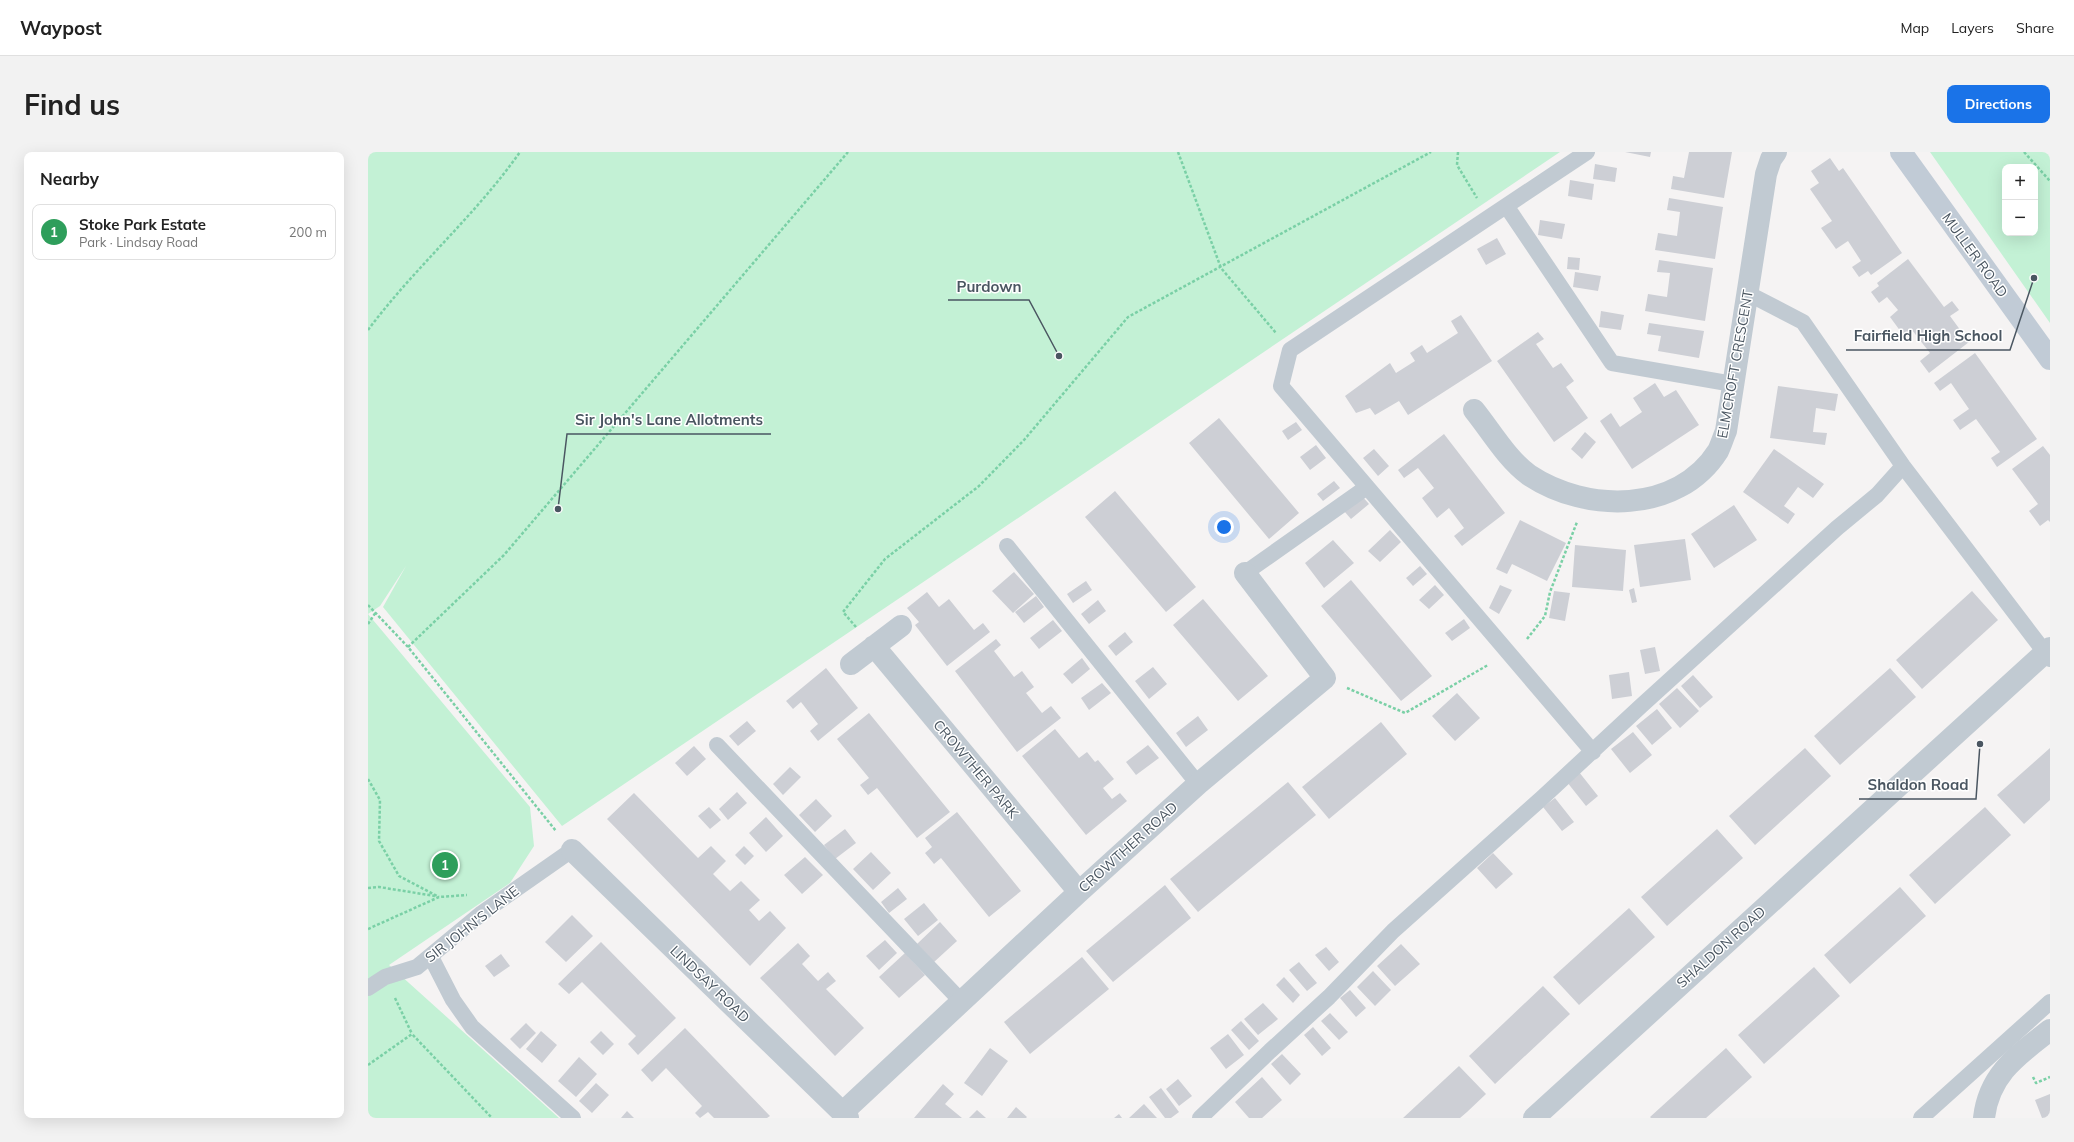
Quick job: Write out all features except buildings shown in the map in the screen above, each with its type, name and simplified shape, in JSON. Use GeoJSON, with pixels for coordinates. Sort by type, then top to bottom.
{"type":"FeatureCollection","features":[{"type":"Feature","properties":{"kind":"main road","name":"MULLER ROAD"},"geometry":{"type":"LineString","coordinates":[[1900,152],[2050,359]]}},
{"type":"Feature","properties":{"kind":"street","name":"ELMCROFT CRESCENT"},"geometry":{"type":"LineString","coordinates":[[1474,410],[1513,460],[1529,474],[1546,484],[1585,498],[1617,502],[1644,500],[1690,481],[1705,468],[1718,451],[1726,431],[1766,174],[1771,159],[1776,152]]}},
{"type":"Feature","properties":{"kind":"street"},"geometry":{"type":"LineString","coordinates":[[1245,573],[1325,678]]}},
{"type":"Feature","properties":{"kind":"street"},"geometry":{"type":"LineString","coordinates":[[851,664],[901,626]]}},
{"type":"Feature","properties":{"kind":"street","name":"CROWTHER PARK"},"geometry":{"type":"LineString","coordinates":[[874,646],[1079,892]]}},
{"type":"Feature","properties":{"kind":"street","name":"SHALDON ROAD"},"geometry":{"type":"LineString","coordinates":[[1534,1118],[2048,653]]}},
{"type":"Feature","properties":{"kind":"street","name":"CROWTHER ROAD"},"geometry":{"type":"LineString","coordinates":[[845,1116],[962,1002],[1079,892],[1198,784],[1325,678]]}},
{"type":"Feature","properties":{"kind":"street","name":"LINDSAY ROAD"},"geometry":{"type":"LineString","coordinates":[[572,850],[845,1116]]}},
{"type":"Feature","properties":{"kind":"street"},"geometry":{"type":"LineString","coordinates":[[1984,1118],[1991,1089],[2000,1074],[2012,1060],[2050,1030]]}},
{"type":"Feature","properties":{"kind":"lane"},"geometry":{"type":"LineString","coordinates":[[1587,152],[1490,219],[1290,350],[1281,386],[1593,752]]}},
{"type":"Feature","properties":{"kind":"lane"},"geometry":{"type":"LineString","coordinates":[[1507,206],[1612,363],[1733,384]]}},
{"type":"Feature","properties":{"kind":"lane"},"geometry":{"type":"LineString","coordinates":[[1747,294],[1803,322],[1903,466],[2048,653]]}},
{"type":"Feature","properties":{"kind":"lane"},"geometry":{"type":"LineString","coordinates":[[1200,1118],[1329,997],[1393,932],[1593,752],[1837,528],[1877,495],[1903,466]]}},
{"type":"Feature","properties":{"kind":"lane"},"geometry":{"type":"LineString","coordinates":[[1245,573],[1367,487]]}},
{"type":"Feature","properties":{"kind":"lane"},"geometry":{"type":"LineString","coordinates":[[1007,546],[1198,784]]}},
{"type":"Feature","properties":{"kind":"lane"},"geometry":{"type":"LineString","coordinates":[[718,745],[962,1002]]}},
{"type":"Feature","properties":{"kind":"lane","name":"SIR JOHN'S LANE"},"geometry":{"type":"LineString","coordinates":[[368,988],[385,977],[417,967],[431,957],[482,913],[572,850]]}},
{"type":"Feature","properties":{"kind":"lane"},"geometry":{"type":"LineString","coordinates":[[431,957],[453,1000],[472,1026],[573,1118]]}},
{"type":"Feature","properties":{"kind":"lane"},"geometry":{"type":"LineString","coordinates":[[1921,1118],[2050,1002]]}},
{"type":"Feature","properties":{"kind":"path"},"geometry":{"type":"LineString","coordinates":[[368,330],[431,255],[503,176],[520,152]]}},
{"type":"Feature","properties":{"kind":"path"},"geometry":{"type":"LineString","coordinates":[[408,647],[504,555],[848,152]]}},
{"type":"Feature","properties":{"kind":"path"},"geometry":{"type":"LineString","coordinates":[[1178,152],[1221,268],[1290,350]]}},
{"type":"Feature","properties":{"kind":"path"},"geometry":{"type":"LineString","coordinates":[[843,612],[885,559],[978,486],[1024,440],[1128,317],[1221,268],[1431,152]]}},
{"type":"Feature","properties":{"kind":"path"},"geometry":{"type":"LineString","coordinates":[[1458,152],[1457,165],[1490,219]]}},
{"type":"Feature","properties":{"kind":"path"},"geometry":{"type":"LineString","coordinates":[[2024,152],[2050,181]]}},
{"type":"Feature","properties":{"kind":"path"},"geometry":{"type":"LineString","coordinates":[[1325,678],[1405,713],[1509,653],[1524,642],[1545,616],[1550,592],[1562,565],[1585,498]]}},
{"type":"Feature","properties":{"kind":"path"},"geometry":{"type":"LineString","coordinates":[[368,605],[408,647],[572,850]]}},
{"type":"Feature","properties":{"kind":"path"},"geometry":{"type":"LineString","coordinates":[[368,624],[376,612]]}},
{"type":"Feature","properties":{"kind":"path"},"geometry":{"type":"LineString","coordinates":[[368,779],[380,800],[379,840],[400,876],[438,897]]}},
{"type":"Feature","properties":{"kind":"path"},"geometry":{"type":"LineString","coordinates":[[368,888],[379,887],[438,897],[473,894],[482,913]]}},
{"type":"Feature","properties":{"kind":"path"},"geometry":{"type":"LineString","coordinates":[[368,929],[438,897]]}},
{"type":"Feature","properties":{"kind":"path"},"geometry":{"type":"LineString","coordinates":[[385,977],[412,1034],[492,1118]]}},
{"type":"Feature","properties":{"kind":"path"},"geometry":{"type":"LineString","coordinates":[[368,1065],[412,1034]]}},
{"type":"Feature","properties":{"kind":"path"},"geometry":{"type":"LineString","coordinates":[[2036,1083],[2050,1077]]}},
{"type":"Feature","properties":{"kind":"green space"},"geometry":{"type":"Polygon","coordinates":[[[368,152],[1560,152],[562,826],[383,607],[406,566],[380,606],[368,614],[368,152]]]}},
{"type":"Feature","properties":{"kind":"green space"},"geometry":{"type":"Polygon","coordinates":[[[1930,152],[2050,152],[2050,323],[1930,152]]]}},
{"type":"Feature","properties":{"kind":"green space"},"geometry":{"type":"Polygon","coordinates":[[[368,614],[530,807],[534,846],[510,883],[389,965],[559,1118],[368,1118],[368,614]]]}},
{"type":"Feature","properties":{"kind":"place","name":"Fairfield High School"},"geometry":{"type":"Point","coordinates":[2034,278]}},
{"type":"Feature","properties":{"kind":"place","name":"Purdown"},"geometry":{"type":"Point","coordinates":[1059,356]}},
{"type":"Feature","properties":{"kind":"place","name":"Sir John's Lane Allotments"},"geometry":{"type":"Point","coordinates":[558,509]}},
{"type":"Feature","properties":{"kind":"place","name":"Shaldon Road"},"geometry":{"type":"Point","coordinates":[1980,744]}},
{"type":"Feature","properties":{"kind":"place","name":"Stoke Park Estate"},"geometry":{"type":"Point","coordinates":[445,865]}}]}
